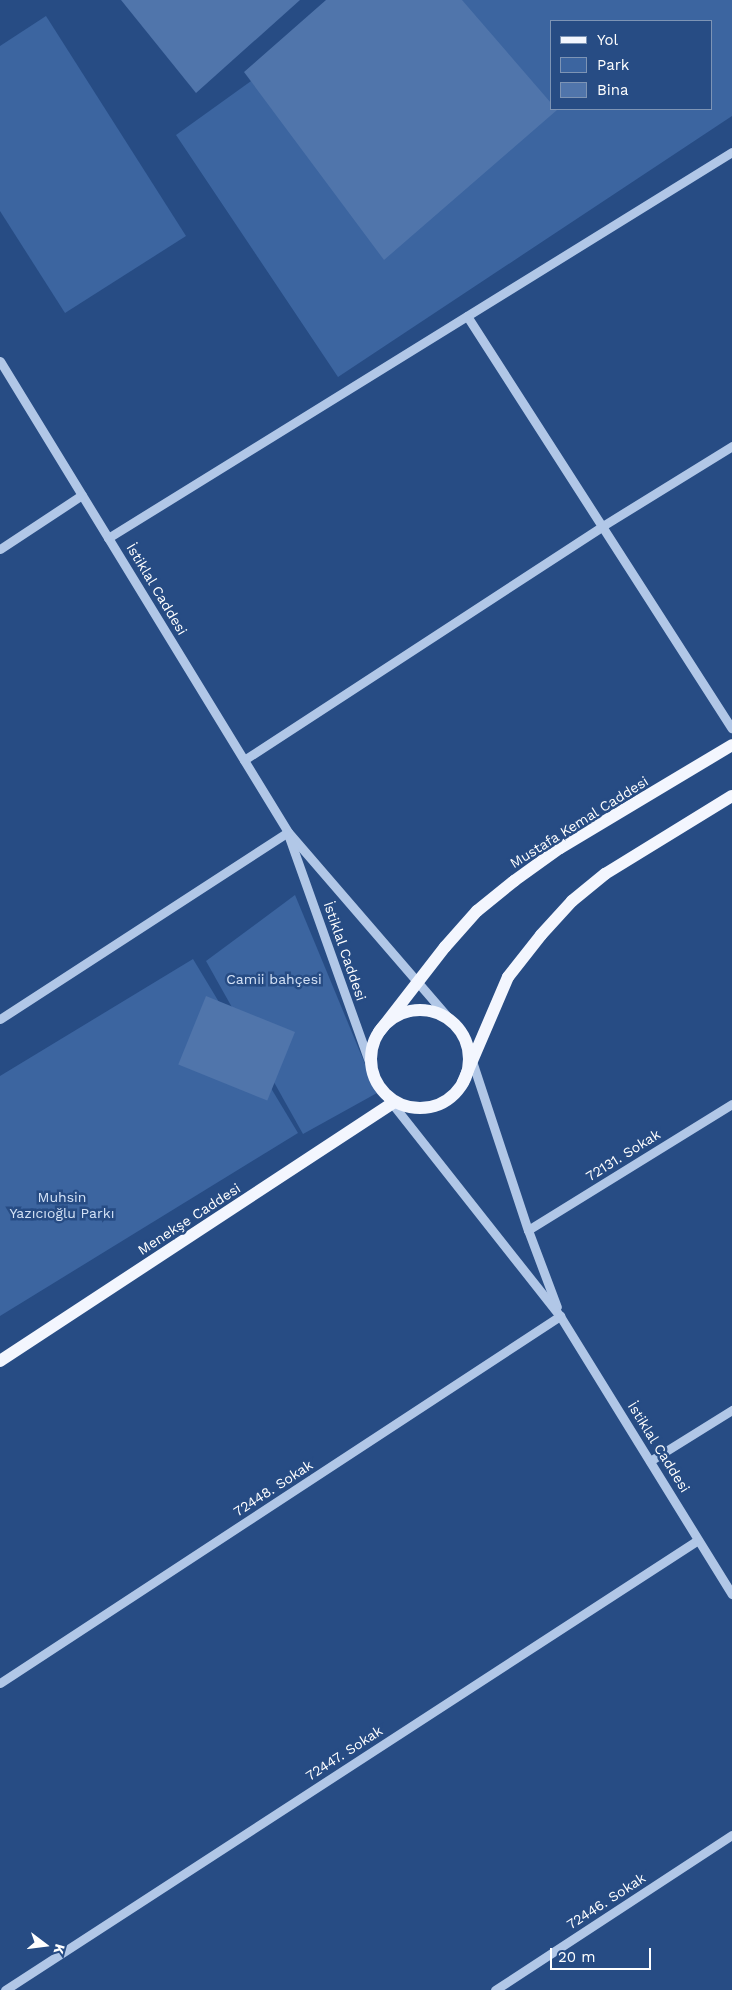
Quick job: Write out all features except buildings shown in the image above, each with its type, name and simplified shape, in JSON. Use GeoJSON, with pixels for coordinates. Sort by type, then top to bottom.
{"type":"FeatureCollection","features":[{"type":"Feature","properties":{"kind":"main road","name":"Mustafa Kemal Caddesi"},"geometry":{"type":"LineString","coordinates":[[379,1032],[417,981],[477,911],[514,881],[560,848],[732,745]]}},
{"type":"Feature","properties":{"kind":"main road"},"geometry":{"type":"LineString","coordinates":[[470,1057],[508,977],[540,935],[572,901],[605,874],[732,796]]}},
{"type":"Feature","properties":{"kind":"main road"},"geometry":{"type":"LineString","coordinates":[[379,1032],[391,1019],[406,1012],[422,1010],[439,1013],[453,1023]]}},
{"type":"Feature","properties":{"kind":"main road","name":"İstiklal Caddesi"},"geometry":{"type":"LineString","coordinates":[[379,1032],[372,1047],[371,1064],[375,1079],[383,1092],[394,1103],[426,1108],[441,1104],[454,1095],[463,1082],[468,1068],[470,1057],[464,1036],[453,1023]]}},
{"type":"Feature","properties":{"kind":"main road","name":"Menekşe Caddesi"},"geometry":{"type":"LineString","coordinates":[[0,1361],[394,1103]]}},
{"type":"Feature","properties":{"kind":"street"},"geometry":{"type":"LineString","coordinates":[[108,538],[732,152]]}},
{"type":"Feature","properties":{"kind":"street"},"geometry":{"type":"LineString","coordinates":[[467,316],[732,728]]}},
{"type":"Feature","properties":{"kind":"street","name":"İstiklal Caddesi"},"geometry":{"type":"LineString","coordinates":[[0,361],[288,832],[453,1023]]}},
{"type":"Feature","properties":{"kind":"street"},"geometry":{"type":"LineString","coordinates":[[244,760],[732,446]]}},
{"type":"Feature","properties":{"kind":"street"},"geometry":{"type":"LineString","coordinates":[[0,549],[82,494]]}},
{"type":"Feature","properties":{"kind":"street"},"geometry":{"type":"LineString","coordinates":[[0,1019],[288,832]]}},
{"type":"Feature","properties":{"kind":"street","name":"İstiklal Caddesi"},"geometry":{"type":"LineString","coordinates":[[288,832],[375,1079]]}},
{"type":"Feature","properties":{"kind":"street","name":"İstiklal Caddesi"},"geometry":{"type":"LineString","coordinates":[[470,1057],[528,1230],[560,1316]]}},
{"type":"Feature","properties":{"kind":"street","name":"İstiklal Caddesi"},"geometry":{"type":"LineString","coordinates":[[394,1103],[560,1316],[732,1594]]}},
{"type":"Feature","properties":{"kind":"street","name":"72131. Sokak"},"geometry":{"type":"LineString","coordinates":[[528,1230],[732,1104]]}},
{"type":"Feature","properties":{"kind":"street","name":"72448. Sokak"},"geometry":{"type":"LineString","coordinates":[[0,1683],[560,1316]]}},
{"type":"Feature","properties":{"kind":"street"},"geometry":{"type":"LineString","coordinates":[[650,1461],[732,1410]]}},
{"type":"Feature","properties":{"kind":"street","name":"72447. Sokak"},"geometry":{"type":"LineString","coordinates":[[5,1990],[698,1540]]}},
{"type":"Feature","properties":{"kind":"street","name":"72446. Sokak"},"geometry":{"type":"LineString","coordinates":[[495,1990],[732,1835]]}},
{"type":"Feature","properties":{"kind":"green space"},"geometry":{"type":"Polygon","coordinates":[[[364,0],[732,0],[732,116],[338,377],[176,135],[364,0]]]}},
{"type":"Feature","properties":{"kind":"green space"},"geometry":{"type":"Polygon","coordinates":[[[46,16],[186,236],[65,313],[0,211],[0,46],[46,16]]]}},
{"type":"Feature","properties":{"kind":"green space","name":"Camii bahçesi"},"geometry":{"type":"Polygon","coordinates":[[[295,895],[377,1093],[303,1134],[206,961],[295,895]]]}},
{"type":"Feature","properties":{"kind":"green space","name":"Muhsin Yazıcıoğlu Parkı"},"geometry":{"type":"Polygon","coordinates":[[[193,959],[298,1133],[0,1316],[0,1076],[193,959]]]}}]}
